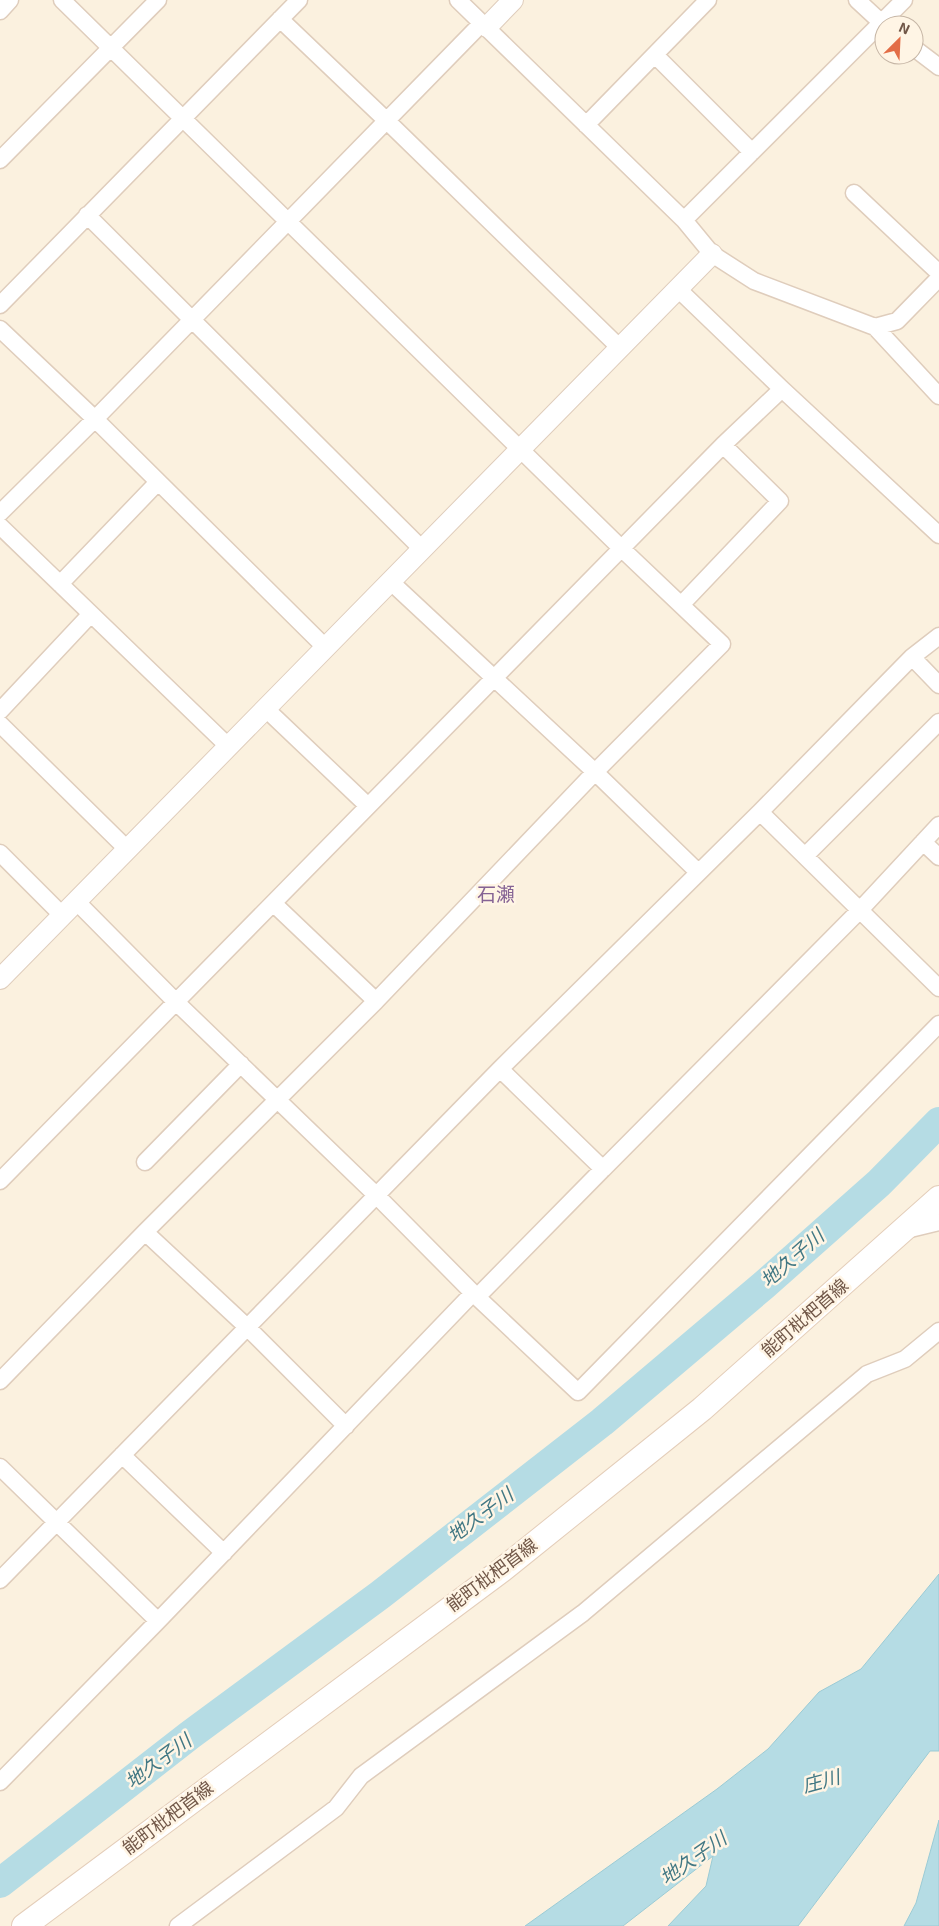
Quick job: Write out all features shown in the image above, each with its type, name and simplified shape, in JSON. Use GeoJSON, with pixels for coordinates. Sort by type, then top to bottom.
{"type":"FeatureCollection","features":[{"type":"Feature","properties":{"kind":"main road","name":"能町枇杷首線"},"geometry":{"type":"LineString","coordinates":[[24,1926],[502,1570],[702,1409],[939,1198]]}},
{"type":"Feature","properties":{"kind":"street"},"geometry":{"type":"LineString","coordinates":[[0,11],[10,0]]}},
{"type":"Feature","properties":{"kind":"street"},"geometry":{"type":"LineString","coordinates":[[0,1381],[277,1098],[376,1001],[595,772],[722,644],[520,450],[62,0]]}},
{"type":"Feature","properties":{"kind":"street"},"geometry":{"type":"LineString","coordinates":[[0,160],[158,0]]}},
{"type":"Feature","properties":{"kind":"street"},"geometry":{"type":"LineString","coordinates":[[0,305],[299,0]]}},
{"type":"Feature","properties":{"kind":"street"},"geometry":{"type":"LineString","coordinates":[[458,0],[684,220],[712,254],[754,281],[875,327],[939,396]]}},
{"type":"Feature","properties":{"kind":"street"},"geometry":{"type":"LineString","coordinates":[[0,513],[95,419],[387,121],[484,25],[513,0]]}},
{"type":"Feature","properties":{"kind":"street"},"geometry":{"type":"LineString","coordinates":[[586,125],[708,0]]}},
{"type":"Feature","properties":{"kind":"street"},"geometry":{"type":"LineString","coordinates":[[857,0],[874,16]]}},
{"type":"Feature","properties":{"kind":"street"},"geometry":{"type":"LineString","coordinates":[[891,15],[904,0]]}},
{"type":"Feature","properties":{"kind":"street"},"geometry":{"type":"LineString","coordinates":[[280,19],[620,348]]}},
{"type":"Feature","properties":{"kind":"street"},"geometry":{"type":"LineString","coordinates":[[684,220],[874,33]]}},
{"type":"Feature","properties":{"kind":"street"},"geometry":{"type":"LineString","coordinates":[[654,55],[752,152]]}},
{"type":"Feature","properties":{"kind":"street"},"geometry":{"type":"LineString","coordinates":[[924,56],[939,67]]}},
{"type":"Feature","properties":{"kind":"street"},"geometry":{"type":"LineString","coordinates":[[854,193],[939,273]]}},
{"type":"Feature","properties":{"kind":"street"},"geometry":{"type":"LineString","coordinates":[[87,215],[422,549]]}},
{"type":"Feature","properties":{"kind":"street"},"geometry":{"type":"LineString","coordinates":[[0,979],[712,254]]}},
{"type":"Feature","properties":{"kind":"street"},"geometry":{"type":"LineString","coordinates":[[875,327],[897,321],[939,278]]}},
{"type":"Feature","properties":{"kind":"street"},"geometry":{"type":"LineString","coordinates":[[678,289],[939,535]]}},
{"type":"Feature","properties":{"kind":"street"},"geometry":{"type":"LineString","coordinates":[[0,329],[95,419],[326,648]]}},
{"type":"Feature","properties":{"kind":"street"},"geometry":{"type":"LineString","coordinates":[[0,1181],[723,445],[782,389]]}},
{"type":"Feature","properties":{"kind":"street"},"geometry":{"type":"LineString","coordinates":[[681,605],[780,501],[723,445]]}},
{"type":"Feature","properties":{"kind":"street"},"geometry":{"type":"LineString","coordinates":[[60,584],[158,482]]}},
{"type":"Feature","properties":{"kind":"street"},"geometry":{"type":"LineString","coordinates":[[0,526],[229,746]]}},
{"type":"Feature","properties":{"kind":"street"},"geometry":{"type":"LineString","coordinates":[[391,582],[595,772],[698,872]]}},
{"type":"Feature","properties":{"kind":"street"},"geometry":{"type":"LineString","coordinates":[[0,710],[90,614]]}},
{"type":"Feature","properties":{"kind":"street"},"geometry":{"type":"LineString","coordinates":[[0,1580],[500,1069],[760,812],[912,657],[939,636]]}},
{"type":"Feature","properties":{"kind":"street"},"geometry":{"type":"LineString","coordinates":[[912,657],[939,685]]}},
{"type":"Feature","properties":{"kind":"street"},"geometry":{"type":"LineString","coordinates":[[266,709],[368,806]]}},
{"type":"Feature","properties":{"kind":"street"},"geometry":{"type":"LineString","coordinates":[[805,856],[939,722]]}},
{"type":"Feature","properties":{"kind":"street"},"geometry":{"type":"LineString","coordinates":[[0,724],[128,849]]}},
{"type":"Feature","properties":{"kind":"street"},"geometry":{"type":"LineString","coordinates":[[760,812],[939,988]]}},
{"type":"Feature","properties":{"kind":"street"},"geometry":{"type":"LineString","coordinates":[[0,1782],[346,1426],[860,910],[939,826]]}},
{"type":"Feature","properties":{"kind":"street"},"geometry":{"type":"LineString","coordinates":[[923,842],[939,857]]}},
{"type":"Feature","properties":{"kind":"street"},"geometry":{"type":"LineString","coordinates":[[0,853],[69,908],[175,1001],[277,1098],[475,1295],[578,1392],[939,1024]]}},
{"type":"Feature","properties":{"kind":"street"},"geometry":{"type":"LineString","coordinates":[[273,903],[376,1001]]}},
{"type":"Feature","properties":{"kind":"street"},"geometry":{"type":"LineString","coordinates":[[145,1162],[241,1064]]}},
{"type":"Feature","properties":{"kind":"street"},"geometry":{"type":"LineString","coordinates":[[500,1069],[603,1169]]}},
{"type":"Feature","properties":{"kind":"street"},"geometry":{"type":"LineString","coordinates":[[904,1230],[939,1222]]}},
{"type":"Feature","properties":{"kind":"street"},"geometry":{"type":"LineString","coordinates":[[145,1232],[247,1328],[346,1426]]}},
{"type":"Feature","properties":{"kind":"street"},"geometry":{"type":"LineString","coordinates":[[178,1926],[336,1808],[360,1776],[583,1613],[866,1374],[904,1360],[939,1330]]}},
{"type":"Feature","properties":{"kind":"street"},"geometry":{"type":"LineString","coordinates":[[122,1455],[224,1553]]}},
{"type":"Feature","properties":{"kind":"street"},"geometry":{"type":"LineString","coordinates":[[0,1467],[158,1621]]}},
{"type":"Feature","properties":{"kind":"water","name":"庄川"},"geometry":{"type":"Polygon","coordinates":[[[939,1574],[939,1751],[930,1751],[798,1926],[668,1926],[706,1886],[713,1856],[623,1926],[525,1926],[717,1789],[768,1749],[819,1692],[861,1669],[939,1574]]]}},
{"type":"Feature","properties":{"kind":"water"},"geometry":{"type":"Polygon","coordinates":[[[939,1820],[939,1926],[904,1926],[916,1903],[939,1820]]]}},
{"type":"Feature","properties":{"kind":"waterway","name":"地久子川"},"geometry":{"type":"LineString","coordinates":[[0,1883],[190,1735],[380,1595],[602,1422],[764,1285],[879,1183],[939,1122]]}},
{"type":"Feature","properties":{"kind":"district","name":"石瀬"},"geometry":{"type":"Point","coordinates":[496,894]}}]}
